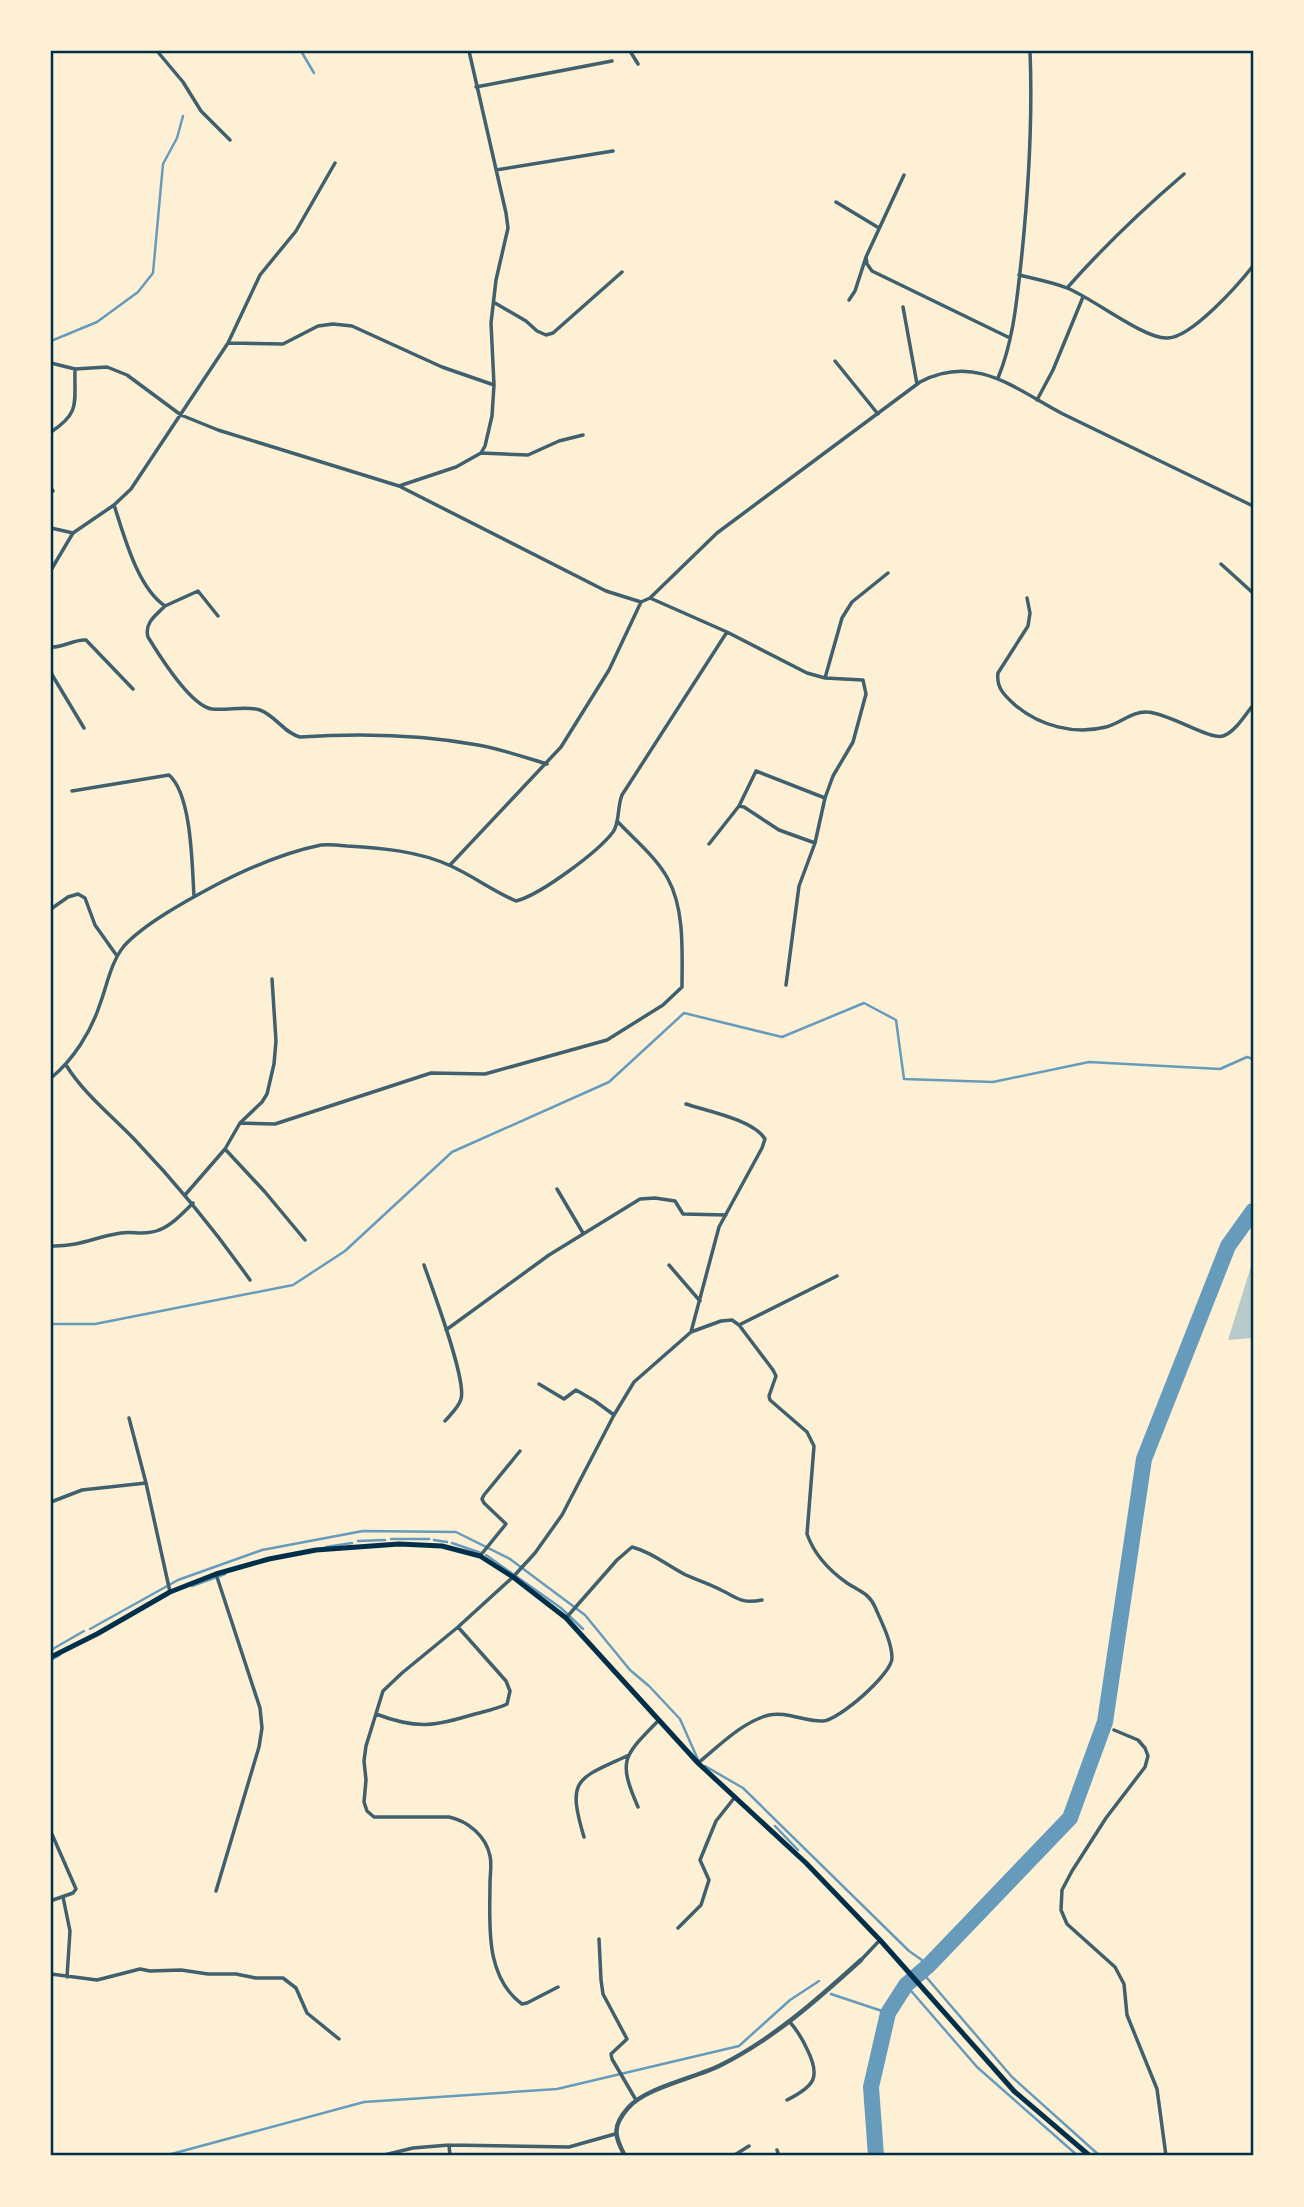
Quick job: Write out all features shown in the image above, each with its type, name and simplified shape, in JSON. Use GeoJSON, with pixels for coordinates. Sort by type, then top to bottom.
{"type":"FeatureCollection","features":[{"type":"Feature","properties":{"kind":"main road"},"geometry":{"type":"LineString","coordinates":[[51,1657],[170,1592],[216,1574],[269,1559],[316,1550],[399,1544],[442,1546],[480,1556],[513,1577],[566,1618],[698,1763],[806,1863],[880,1940],[1014,2091],[1090,2156]]}},
{"type":"Feature","properties":{"kind":"street"},"geometry":{"type":"LineString","coordinates":[[157,51],[183,82],[201,111],[230,140]]}},
{"type":"Feature","properties":{"kind":"street"},"geometry":{"type":"LineString","coordinates":[[399,486],[456,467],[481,453],[492,416],[494,385],[490,335],[496,280],[508,229],[469,51]]}},
{"type":"Feature","properties":{"kind":"street"},"geometry":{"type":"LineString","coordinates":[[630,51],[638,64]]}},
{"type":"Feature","properties":{"kind":"street"},"geometry":{"type":"LineString","coordinates":[[997,379],[1004,363],[1018,297],[1029,164],[1030,51]]}},
{"type":"Feature","properties":{"kind":"street"},"geometry":{"type":"LineString","coordinates":[[476,87],[612,61]]}},
{"type":"Feature","properties":{"kind":"street"},"geometry":{"type":"LineString","coordinates":[[496,170],[613,151]]}},
{"type":"Feature","properties":{"kind":"street"},"geometry":{"type":"LineString","coordinates":[[51,570],[73,533],[114,505],[144,472],[229,343],[260,275],[296,231],[335,163]]}},
{"type":"Feature","properties":{"kind":"street"},"geometry":{"type":"LineString","coordinates":[[1067,288],[1105,245],[1184,174]]}},
{"type":"Feature","properties":{"kind":"street"},"geometry":{"type":"LineString","coordinates":[[849,300],[904,175]]}},
{"type":"Feature","properties":{"kind":"street"},"geometry":{"type":"LineString","coordinates":[[836,202],[880,228]]}},
{"type":"Feature","properties":{"kind":"street"},"geometry":{"type":"LineString","coordinates":[[866,257],[872,271],[1010,338]]}},
{"type":"Feature","properties":{"kind":"street"},"geometry":{"type":"LineString","coordinates":[[1019,275],[1067,288],[1149,334],[1170,339],[1184,334],[1199,322],[1253,266]]}},
{"type":"Feature","properties":{"kind":"street"},"geometry":{"type":"LineString","coordinates":[[495,303],[545,335],[553,333],[622,272]]}},
{"type":"Feature","properties":{"kind":"street"},"geometry":{"type":"LineString","coordinates":[[1037,400],[1053,370],[1083,297]]}},
{"type":"Feature","properties":{"kind":"street"},"geometry":{"type":"LineString","coordinates":[[903,307],[916,384]]}},
{"type":"Feature","properties":{"kind":"street"},"geometry":{"type":"LineString","coordinates":[[229,343],[282,344],[318,326],[352,326],[442,367],[494,385]]}},
{"type":"Feature","properties":{"kind":"street"},"geometry":{"type":"LineString","coordinates":[[835,361],[878,414]]}},
{"type":"Feature","properties":{"kind":"street"},"geometry":{"type":"LineString","coordinates":[[51,363],[75,369],[107,368],[127,375],[181,415],[218,430],[399,486],[606,591],[641,602]]}},
{"type":"Feature","properties":{"kind":"street"},"geometry":{"type":"LineString","coordinates":[[51,432],[71,416],[75,369]]}},
{"type":"Feature","properties":{"kind":"street"},"geometry":{"type":"LineString","coordinates":[[450,865],[561,747],[608,670],[641,602],[650,598],[717,533],[916,384],[935,374],[948,370],[970,371],[997,379],[1253,506]]}},
{"type":"Feature","properties":{"kind":"street"},"geometry":{"type":"LineString","coordinates":[[481,453],[528,455],[559,441],[583,435]]}},
{"type":"Feature","properties":{"kind":"street"},"geometry":{"type":"LineString","coordinates":[[114,505],[133,560],[147,585],[165,606]]}},
{"type":"Feature","properties":{"kind":"street"},"geometry":{"type":"LineString","coordinates":[[51,528],[73,533]]}},
{"type":"Feature","properties":{"kind":"street"},"geometry":{"type":"LineString","coordinates":[[1221,564],[1253,593]]}},
{"type":"Feature","properties":{"kind":"street"},"geometry":{"type":"LineString","coordinates":[[825,678],[842,618],[852,602],[888,573]]}},
{"type":"Feature","properties":{"kind":"street"},"geometry":{"type":"LineString","coordinates":[[218,616],[198,591],[165,606],[147,624],[146,630],[148,637],[180,682],[206,707],[262,711],[293,735],[300,737],[362,733],[410,735],[481,745],[547,764]]}},
{"type":"Feature","properties":{"kind":"street"},"geometry":{"type":"LineString","coordinates":[[650,598],[727,632],[807,673],[825,678],[863,680],[866,694],[853,742],[833,776],[825,798],[816,844],[799,886],[786,985]]}},
{"type":"Feature","properties":{"kind":"street"},"geometry":{"type":"LineString","coordinates":[[1027,598],[1030,613],[1028,626],[998,673],[997,680],[1000,690],[1016,706],[1037,720],[1065,730],[1105,727],[1140,712],[1147,712],[1178,720],[1217,737],[1227,735],[1253,705]]}},
{"type":"Feature","properties":{"kind":"street"},"geometry":{"type":"LineString","coordinates":[[51,1079],[66,1065],[99,1009],[117,956],[139,932],[194,896],[284,854],[324,844],[381,848],[450,865],[516,901],[527,898],[590,853],[614,831],[618,822],[619,802],[626,787],[727,632]]}},
{"type":"Feature","properties":{"kind":"street"},"geometry":{"type":"LineString","coordinates":[[51,648],[86,639],[133,689]]}},
{"type":"Feature","properties":{"kind":"street"},"geometry":{"type":"LineString","coordinates":[[51,673],[84,728]]}},
{"type":"Feature","properties":{"kind":"street"},"geometry":{"type":"LineString","coordinates":[[709,844],[739,806],[756,771],[825,798]]}},
{"type":"Feature","properties":{"kind":"street"},"geometry":{"type":"LineString","coordinates":[[72,791],[163,775],[170,775],[176,780],[187,818],[194,896]]}},
{"type":"Feature","properties":{"kind":"street"},"geometry":{"type":"LineString","coordinates":[[739,806],[779,830],[816,844]]}},
{"type":"Feature","properties":{"kind":"street"},"geometry":{"type":"LineString","coordinates":[[240,1123],[275,1124],[431,1073],[485,1074],[550,1057],[607,1040],[663,1005],[682,987],[682,947],[677,901],[668,878],[618,822]]}},
{"type":"Feature","properties":{"kind":"street"},"geometry":{"type":"LineString","coordinates":[[51,909],[68,897],[78,894],[85,898],[95,925],[117,956]]}},
{"type":"Feature","properties":{"kind":"street"},"geometry":{"type":"LineString","coordinates":[[186,1195],[225,1149],[240,1123],[262,1102],[271,1081],[276,1041],[272,979]]}},
{"type":"Feature","properties":{"kind":"street"},"geometry":{"type":"LineString","coordinates":[[66,1065],[84,1090],[134,1138],[193,1203],[250,1280]]}},
{"type":"Feature","properties":{"kind":"street"},"geometry":{"type":"LineString","coordinates":[[686,1104],[748,1125],[761,1132],[765,1139],[715,1238],[691,1332]]}},
{"type":"Feature","properties":{"kind":"street"},"geometry":{"type":"LineString","coordinates":[[225,1149],[259,1184],[305,1240]]}},
{"type":"Feature","properties":{"kind":"street"},"geometry":{"type":"LineString","coordinates":[[556,1189],[583,1233]]}},
{"type":"Feature","properties":{"kind":"street"},"geometry":{"type":"LineString","coordinates":[[446,1330],[583,1233],[640,1199],[675,1200],[683,1214],[726,1215]]}},
{"type":"Feature","properties":{"kind":"street"},"geometry":{"type":"LineString","coordinates":[[51,1246],[66,1247],[128,1232],[154,1232],[163,1229],[193,1203]]}},
{"type":"Feature","properties":{"kind":"street"},"geometry":{"type":"LineString","coordinates":[[424,1265],[461,1380],[462,1397],[445,1421]]}},
{"type":"Feature","properties":{"kind":"street"},"geometry":{"type":"LineString","coordinates":[[668,1265],[700,1301]]}},
{"type":"Feature","properties":{"kind":"street"},"geometry":{"type":"LineString","coordinates":[[739,1325],[837,1276]]}},
{"type":"Feature","properties":{"kind":"street"},"geometry":{"type":"LineString","coordinates":[[558,1987],[522,2004],[508,1990],[498,1973],[489,1931],[490,1856],[485,1841],[474,1830],[461,1820],[449,1817],[387,1819],[374,1817],[368,1811],[364,1802],[364,1761],[375,1714],[383,1691],[391,1682],[458,1627],[513,1577],[540,1547],[562,1516],[634,1382],[691,1332],[721,1321],[732,1320],[739,1325],[776,1376],[770,1400],[807,1432],[814,1447],[807,1534],[811,1547],[834,1573],[872,1599],[886,1635],[892,1662],[879,1680],[836,1716],[824,1721],[772,1714],[760,1718],[741,1729],[698,1763]]}},
{"type":"Feature","properties":{"kind":"street"},"geometry":{"type":"LineString","coordinates":[[539,1384],[564,1399],[576,1391],[614,1415]]}},
{"type":"Feature","properties":{"kind":"street"},"geometry":{"type":"LineString","coordinates":[[129,1419],[170,1592]]}},
{"type":"Feature","properties":{"kind":"street"},"geometry":{"type":"LineString","coordinates":[[480,1556],[506,1524],[482,1499],[520,1451]]}},
{"type":"Feature","properties":{"kind":"street"},"geometry":{"type":"LineString","coordinates":[[51,1502],[82,1490],[146,1483]]}},
{"type":"Feature","properties":{"kind":"street"},"geometry":{"type":"LineString","coordinates":[[566,1618],[624,1552],[632,1547],[641,1549],[684,1574],[741,1601],[762,1601]]}},
{"type":"Feature","properties":{"kind":"street"},"geometry":{"type":"LineString","coordinates":[[216,1574],[260,1708],[262,1728],[259,1747],[216,1891]]}},
{"type":"Feature","properties":{"kind":"street"},"geometry":{"type":"LineString","coordinates":[[375,1714],[400,1723],[432,1725],[508,1704],[510,1691],[506,1681],[458,1627]]}},
{"type":"Feature","properties":{"kind":"street"},"geometry":{"type":"LineString","coordinates":[[638,1807],[627,1780],[626,1765],[629,1755],[659,1720]]}},
{"type":"Feature","properties":{"kind":"street"},"geometry":{"type":"LineString","coordinates":[[1114,1730],[1138,1740],[1145,1748],[1148,1756],[1145,1767],[1106,1818],[1072,1871],[1062,1890],[1061,1910],[1067,1924],[1115,1967],[1124,1984],[1127,2015],[1157,2089],[1166,2156]]}},
{"type":"Feature","properties":{"kind":"street"},"geometry":{"type":"LineString","coordinates":[[584,1837],[576,1811],[575,1796],[578,1784],[589,1773],[629,1755]]}},
{"type":"Feature","properties":{"kind":"street"},"geometry":{"type":"LineString","coordinates":[[678,1928],[701,1905],[709,1880],[700,1860],[716,1821],[734,1797]]}},
{"type":"Feature","properties":{"kind":"street"},"geometry":{"type":"LineString","coordinates":[[51,1832],[76,1889],[74,1894],[52,1900]]}},
{"type":"Feature","properties":{"kind":"street"},"geometry":{"type":"LineString","coordinates":[[63,1897],[70,1931],[67,1977]]}},
{"type":"Feature","properties":{"kind":"street"},"geometry":{"type":"LineString","coordinates":[[599,1939],[603,1994],[627,2039],[611,2054],[612,2059],[636,2099]]}},
{"type":"Feature","properties":{"kind":"street"},"geometry":{"type":"LineString","coordinates":[[625,2156],[615,2134],[618,2120],[636,2099],[719,2066],[753,2047],[789,2021],[861,1960],[880,1940]]}},
{"type":"Feature","properties":{"kind":"street"},"geometry":{"type":"LineString","coordinates":[[51,1973],[97,1980],[140,1969],[283,1978],[296,1988],[307,2013],[339,2039]]}},
{"type":"Feature","properties":{"kind":"street"},"geometry":{"type":"LineString","coordinates":[[787,2100],[803,2092],[812,2081],[816,2066],[800,2033],[789,2021]]}},
{"type":"Feature","properties":{"kind":"street"},"geometry":{"type":"LineString","coordinates":[[380,2156],[413,2148],[449,2145],[553,2148],[581,2144],[615,2134]]}},
{"type":"Feature","properties":{"kind":"street"},"geometry":{"type":"LineString","coordinates":[[449,2145],[450,2156]]}},
{"type":"Feature","properties":{"kind":"street"},"geometry":{"type":"LineString","coordinates":[[733,2156],[749,2146]]}},
{"type":"Feature","properties":{"kind":"street"},"geometry":{"type":"LineString","coordinates":[[551,2156],[553,2148]]}},
{"type":"Feature","properties":{"kind":"street"},"geometry":{"type":"LineString","coordinates":[[777,2150],[779,2156]]}},
{"type":"Feature","properties":{"kind":"shaded area"},"geometry":{"type":"Polygon","coordinates":[[[1253,1260],[1253,1338],[1228,1340],[1253,1260]]]}},
{"type":"Feature","properties":{"kind":"waterway"},"geometry":{"type":"LineString","coordinates":[[301,51],[314,73]]}},
{"type":"Feature","properties":{"kind":"waterway"},"geometry":{"type":"LineString","coordinates":[[51,341],[97,322],[138,292],[153,273],[163,164],[177,138],[183,116]]}},
{"type":"Feature","properties":{"kind":"waterway"},"geometry":{"type":"LineString","coordinates":[[51,1324],[95,1324],[293,1285],[345,1251],[452,1152],[609,1082],[684,1013],[782,1037],[864,1003],[896,1020],[904,1079],[993,1082],[1089,1062],[1220,1069],[1247,1057],[1253,1059]]}},
{"type":"Feature","properties":{"kind":"waterway"},"geometry":{"type":"LineString","coordinates":[[876,2156],[871,2087],[888,2013],[906,1985],[929,1965],[1070,1818],[1105,1722],[1144,1459],[1228,1246],[1253,1211]]}},
{"type":"Feature","properties":{"kind":"waterway"},"geometry":{"type":"LineString","coordinates":[[90,1629],[178,1580],[262,1550],[363,1531],[456,1532],[510,1559],[585,1615],[630,1670],[680,1719],[699,1762]]}},
{"type":"Feature","properties":{"kind":"waterway"},"geometry":{"type":"LineString","coordinates":[[391,1539],[429,1539]]}},
{"type":"Feature","properties":{"kind":"waterway"},"geometry":{"type":"LineString","coordinates":[[358,1541],[385,1540]]}},
{"type":"Feature","properties":{"kind":"waterway"},"geometry":{"type":"LineString","coordinates":[[434,1540],[447,1542]]}},
{"type":"Feature","properties":{"kind":"waterway"},"geometry":{"type":"LineString","coordinates":[[326,1547],[352,1543]]}},
{"type":"Feature","properties":{"kind":"waterway"},"geometry":{"type":"LineString","coordinates":[[452,1543],[481,1553]]}},
{"type":"Feature","properties":{"kind":"waterway"},"geometry":{"type":"LineString","coordinates":[[486,1555],[561,1608],[583,1629]]}},
{"type":"Feature","properties":{"kind":"waterway"},"geometry":{"type":"LineString","coordinates":[[192,1586],[225,1574]]}},
{"type":"Feature","properties":{"kind":"waterway"},"geometry":{"type":"LineString","coordinates":[[51,1650],[84,1631]]}},
{"type":"Feature","properties":{"kind":"waterway"},"geometry":{"type":"LineString","coordinates":[[51,1660],[60,1655]]}},
{"type":"Feature","properties":{"kind":"waterway"},"geometry":{"type":"LineString","coordinates":[[705,1766],[743,1788],[909,1951],[929,1965]]}},
{"type":"Feature","properties":{"kind":"waterway"},"geometry":{"type":"LineString","coordinates":[[775,1826],[798,1850]]}},
{"type":"Feature","properties":{"kind":"waterway"},"geometry":{"type":"LineString","coordinates":[[921,1971],[1012,2077],[1100,2156]]}},
{"type":"Feature","properties":{"kind":"waterway"},"geometry":{"type":"LineString","coordinates":[[164,2156],[364,2102],[557,2089],[739,2046],[790,2000],[819,1981]]}},
{"type":"Feature","properties":{"kind":"waterway"},"geometry":{"type":"LineString","coordinates":[[906,1985],[977,2067],[1078,2156]]}},
{"type":"Feature","properties":{"kind":"waterway"},"geometry":{"type":"LineString","coordinates":[[831,1994],[888,2013]]}}]}
